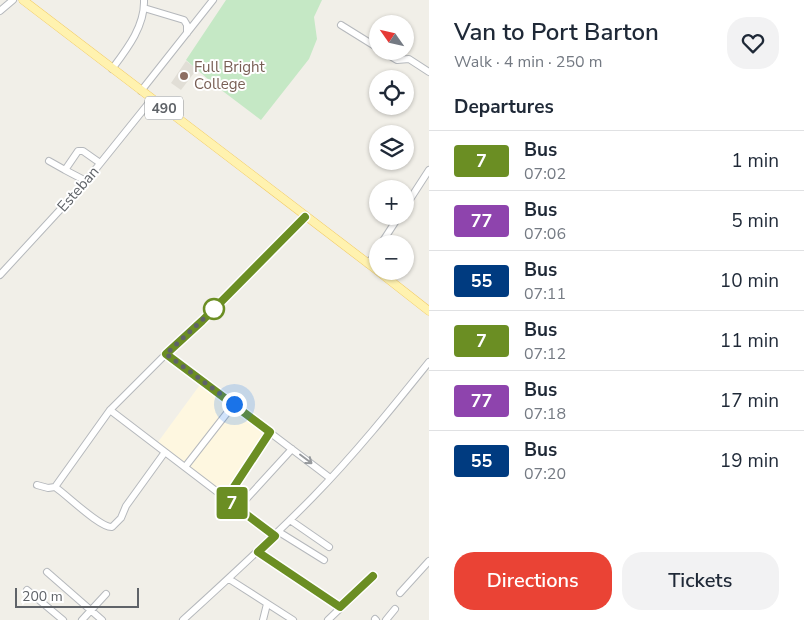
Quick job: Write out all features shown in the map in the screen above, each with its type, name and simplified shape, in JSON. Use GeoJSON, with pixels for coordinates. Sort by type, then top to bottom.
{"type":"FeatureCollection","features":[{"type":"Feature","properties":{"kind":"main road","name":"490"},"geometry":{"type":"LineString","coordinates":[[23,0],[368,264]]}},
{"type":"Feature","properties":{"kind":"main road","name":"490"},"geometry":{"type":"LineString","coordinates":[[389,280],[429,311]]}},
{"type":"Feature","properties":{"kind":"street"},"geometry":{"type":"LineString","coordinates":[[0,11],[13,0]]}},
{"type":"Feature","properties":{"kind":"street"},"geometry":{"type":"LineString","coordinates":[[112,68],[131,43],[144,8],[144,0]]}},
{"type":"Feature","properties":{"kind":"street"},"geometry":{"type":"LineString","coordinates":[[141,91],[213,0]]}},
{"type":"Feature","properties":{"kind":"street"},"geometry":{"type":"LineString","coordinates":[[144,8],[184,20],[188,25],[187,33]]}},
{"type":"Feature","properties":{"kind":"street"},"geometry":{"type":"LineString","coordinates":[[341,25],[369,42]]}},
{"type":"Feature","properties":{"kind":"street"},"geometry":{"type":"LineString","coordinates":[[411,60],[429,72]]}},
{"type":"Feature","properties":{"kind":"street","name":"Esteban"},"geometry":{"type":"LineString","coordinates":[[0,275],[86,181],[152,99]]}},
{"type":"Feature","properties":{"kind":"street"},"geometry":{"type":"LineString","coordinates":[[65,170],[79,150],[100,163]]}},
{"type":"Feature","properties":{"kind":"street"},"geometry":{"type":"LineString","coordinates":[[48,161],[86,181]]}},
{"type":"Feature","properties":{"kind":"street"},"geometry":{"type":"LineString","coordinates":[[414,193],[429,170]]}},
{"type":"Feature","properties":{"kind":"street"},"geometry":{"type":"LineString","coordinates":[[37,485],[48,488],[55,487],[110,410],[305,217]]}},
{"type":"Feature","properties":{"kind":"street"},"geometry":{"type":"LineString","coordinates":[[166,354],[330,478]]}},
{"type":"Feature","properties":{"kind":"street"},"geometry":{"type":"LineString","coordinates":[[183,620],[277,534],[330,478],[429,362]]}},
{"type":"Feature","properties":{"kind":"street"},"geometry":{"type":"LineString","coordinates":[[185,467],[234,404]]}},
{"type":"Feature","properties":{"kind":"street"},"geometry":{"type":"LineString","coordinates":[[110,410],[238,508],[277,534],[324,560]]}},
{"type":"Feature","properties":{"kind":"street"},"geometry":{"type":"LineString","coordinates":[[226,499],[270,432]]}},
{"type":"Feature","properties":{"kind":"street"},"geometry":{"type":"LineString","coordinates":[[238,508],[292,449]]}},
{"type":"Feature","properties":{"kind":"street"},"geometry":{"type":"LineString","coordinates":[[55,487],[106,527],[112,527],[121,518],[126,506],[165,452]]}},
{"type":"Feature","properties":{"kind":"street"},"geometry":{"type":"LineString","coordinates":[[290,520],[329,547]]}},
{"type":"Feature","properties":{"kind":"street"},"geometry":{"type":"LineString","coordinates":[[258,552],[340,607]]}},
{"type":"Feature","properties":{"kind":"street"},"geometry":{"type":"LineString","coordinates":[[400,593],[429,562]]}},
{"type":"Feature","properties":{"kind":"street"},"geometry":{"type":"LineString","coordinates":[[47,572],[102,620]]}},
{"type":"Feature","properties":{"kind":"street"},"geometry":{"type":"LineString","coordinates":[[328,620],[373,576]]}},
{"type":"Feature","properties":{"kind":"street"},"geometry":{"type":"LineString","coordinates":[[229,579],[293,620]]}},
{"type":"Feature","properties":{"kind":"street"},"geometry":{"type":"LineString","coordinates":[[28,590],[63,620]]}},
{"type":"Feature","properties":{"kind":"street"},"geometry":{"type":"LineString","coordinates":[[82,620],[106,594]]}},
{"type":"Feature","properties":{"kind":"street"},"geometry":{"type":"LineString","coordinates":[[263,620],[267,604]]}},
{"type":"Feature","properties":{"kind":"street"},"geometry":{"type":"LineString","coordinates":[[386,620],[395,609]]}},
{"type":"Feature","properties":{"kind":"shaded area","name":"Full Bright College"},"geometry":{"type":"Polygon","coordinates":[[[186,61],[197,69],[181,90],[171,83],[186,61]]]}},
{"type":"Feature","properties":{"kind":"shaded area"},"geometry":{"type":"Polygon","coordinates":[[[202,382],[267,433],[226,494],[158,442],[202,382]]]}},
{"type":"Feature","properties":{"kind":"green space"},"geometry":{"type":"Polygon","coordinates":[[[226,0],[322,0],[314,17],[317,39],[309,59],[261,120],[216,86],[186,60],[226,0]]]}},
{"type":"Feature","properties":{"kind":"bus line","name":"7"},"geometry":{"type":"LineString","coordinates":[[305,217],[202,321],[166,354],[270,432],[226,499],[275,536],[258,552],[340,607],[373,576]]}},
{"type":"Feature","properties":{"kind":"place","name":"Full Bright College"},"geometry":{"type":"Point","coordinates":[184,76]}},
{"type":"Feature","properties":{"kind":"route"},"geometry":{"type":"LineString","coordinates":[[214,309],[166,354],[234,404]]}}]}
